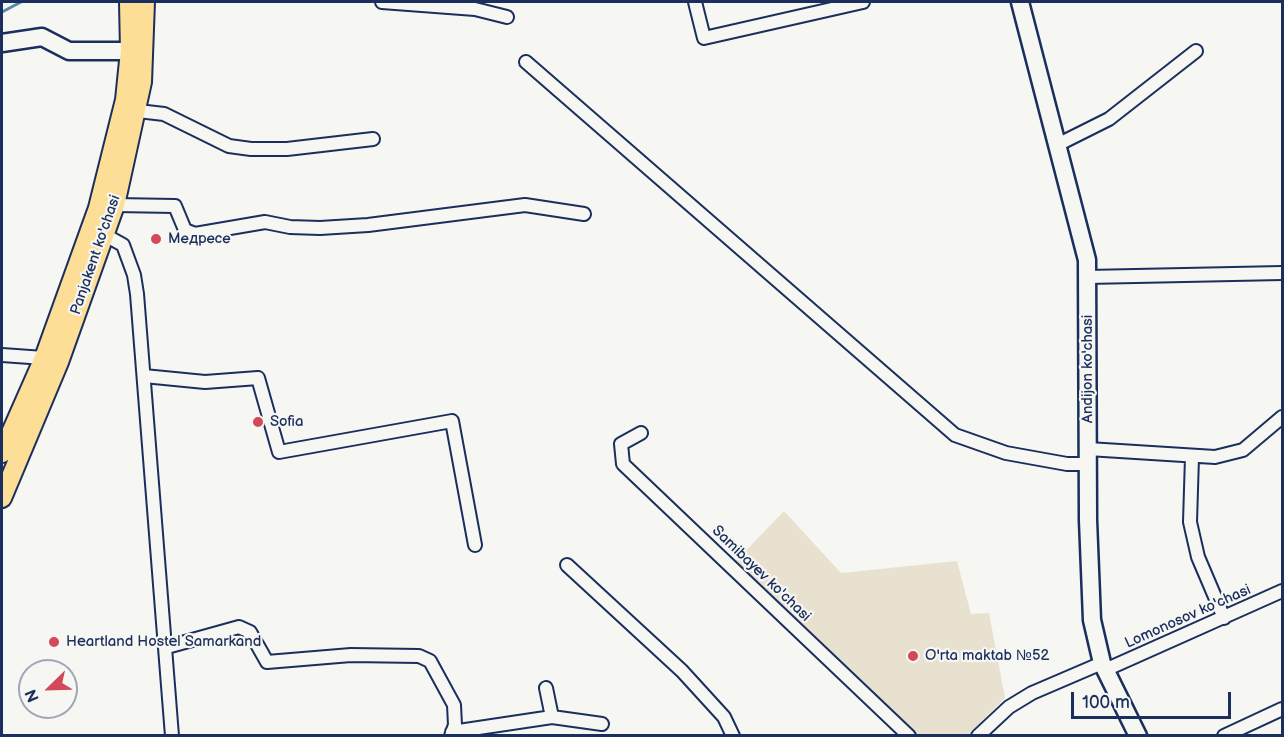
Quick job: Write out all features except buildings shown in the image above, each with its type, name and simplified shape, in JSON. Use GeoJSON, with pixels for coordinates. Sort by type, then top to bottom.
{"type":"FeatureCollection","features":[{"type":"Feature","properties":{"kind":"main road","name":"Panjakent ko'chasi"},"geometry":{"type":"LineString","coordinates":[[2,453],[44,358],[98,208],[125,100],[130,51],[129,2]]}},
{"type":"Feature","properties":{"kind":"main road","name":"Panjakent ko'chasi"},"geometry":{"type":"LineString","coordinates":[[2,498],[60,362],[115,205],[138,111],[145,53],[145,2]]}},
{"type":"Feature","properties":{"kind":"street"},"geometry":{"type":"LineString","coordinates":[[382,2],[475,9],[507,17]]}},
{"type":"Feature","properties":{"kind":"street"},"geometry":{"type":"LineString","coordinates":[[695,2],[705,38],[863,2]]}},
{"type":"Feature","properties":{"kind":"street","name":"Andijon ko'chasi"},"geometry":{"type":"LineString","coordinates":[[1020,2],[1087,260],[1092,620],[1104,667],[1138,735]]}},
{"type":"Feature","properties":{"kind":"street"},"geometry":{"type":"LineString","coordinates":[[2,43],[42,37],[69,51],[130,51]]}},
{"type":"Feature","properties":{"kind":"street"},"geometry":{"type":"LineString","coordinates":[[1057,145],[1109,119],[1196,51]]}},
{"type":"Feature","properties":{"kind":"street"},"geometry":{"type":"LineString","coordinates":[[526,62],[955,435],[1006,453],[1067,464],[1088,456],[1215,457],[1242,450],[1282,417]]}},
{"type":"Feature","properties":{"kind":"street"},"geometry":{"type":"LineString","coordinates":[[138,111],[164,114],[229,146],[251,149],[287,149],[373,139]]}},
{"type":"Feature","properties":{"kind":"street"},"geometry":{"type":"LineString","coordinates":[[115,205],[175,206],[180,211],[185,230],[195,234],[265,222],[291,227],[320,228],[368,225],[525,206],[584,214]]}},
{"type":"Feature","properties":{"kind":"street"},"geometry":{"type":"LineString","coordinates":[[105,235],[123,245],[134,275],[159,583],[167,647],[172,735]]}},
{"type":"Feature","properties":{"kind":"street"},"geometry":{"type":"LineString","coordinates":[[1087,277],[1282,273]]}},
{"type":"Feature","properties":{"kind":"street"},"geometry":{"type":"LineString","coordinates":[[2,355],[44,358]]}},
{"type":"Feature","properties":{"kind":"street"},"geometry":{"type":"LineString","coordinates":[[144,376],[205,382],[258,378],[279,452],[452,421],[475,545]]}},
{"type":"Feature","properties":{"kind":"street","name":"Samibayev ko'chasi"},"geometry":{"type":"LineString","coordinates":[[641,433],[621,444],[623,464],[909,735]]}},
{"type":"Feature","properties":{"kind":"street"},"geometry":{"type":"LineString","coordinates":[[1192,457],[1190,522],[1198,557],[1224,618]]}},
{"type":"Feature","properties":{"kind":"street"},"geometry":{"type":"LineString","coordinates":[[567,565],[682,671],[724,717],[733,735]]}},
{"type":"Feature","properties":{"kind":"street","name":"Lomonosov ko'chasi"},"geometry":{"type":"LineString","coordinates":[[978,735],[1008,707],[1032,693],[1104,667],[1224,618],[1282,591]]}},
{"type":"Feature","properties":{"kind":"street"},"geometry":{"type":"LineString","coordinates":[[167,647],[239,627],[250,632],[267,662],[351,655],[419,656],[430,661],[454,705],[455,725],[452,734],[552,717],[602,724]]}},
{"type":"Feature","properties":{"kind":"street"},"geometry":{"type":"LineString","coordinates":[[546,688],[552,717]]}},
{"type":"Feature","properties":{"kind":"street"},"geometry":{"type":"LineString","coordinates":[[1224,735],[1282,709]]}},
{"type":"Feature","properties":{"kind":"shaded area","name":"O'rta maktab №52"},"geometry":{"type":"Polygon","coordinates":[[[784,511],[841,573],[957,561],[971,614],[989,613],[1005,698],[968,735],[912,735],[733,564],[784,511]]]}},
{"type":"Feature","properties":{"kind":"waterway"},"geometry":{"type":"LineString","coordinates":[[2,12],[21,2]]}},
{"type":"Feature","properties":{"kind":"place","name":"Медресе"},"geometry":{"type":"Point","coordinates":[156,239]}},
{"type":"Feature","properties":{"kind":"place","name":"Sofia"},"geometry":{"type":"Point","coordinates":[258,422]}},
{"type":"Feature","properties":{"kind":"place","name":"Heartland Hostel Samarkand"},"geometry":{"type":"Point","coordinates":[54,642]}},
{"type":"Feature","properties":{"kind":"place","name":"O'rta maktab №52"},"geometry":{"type":"Point","coordinates":[913,656]}}]}
